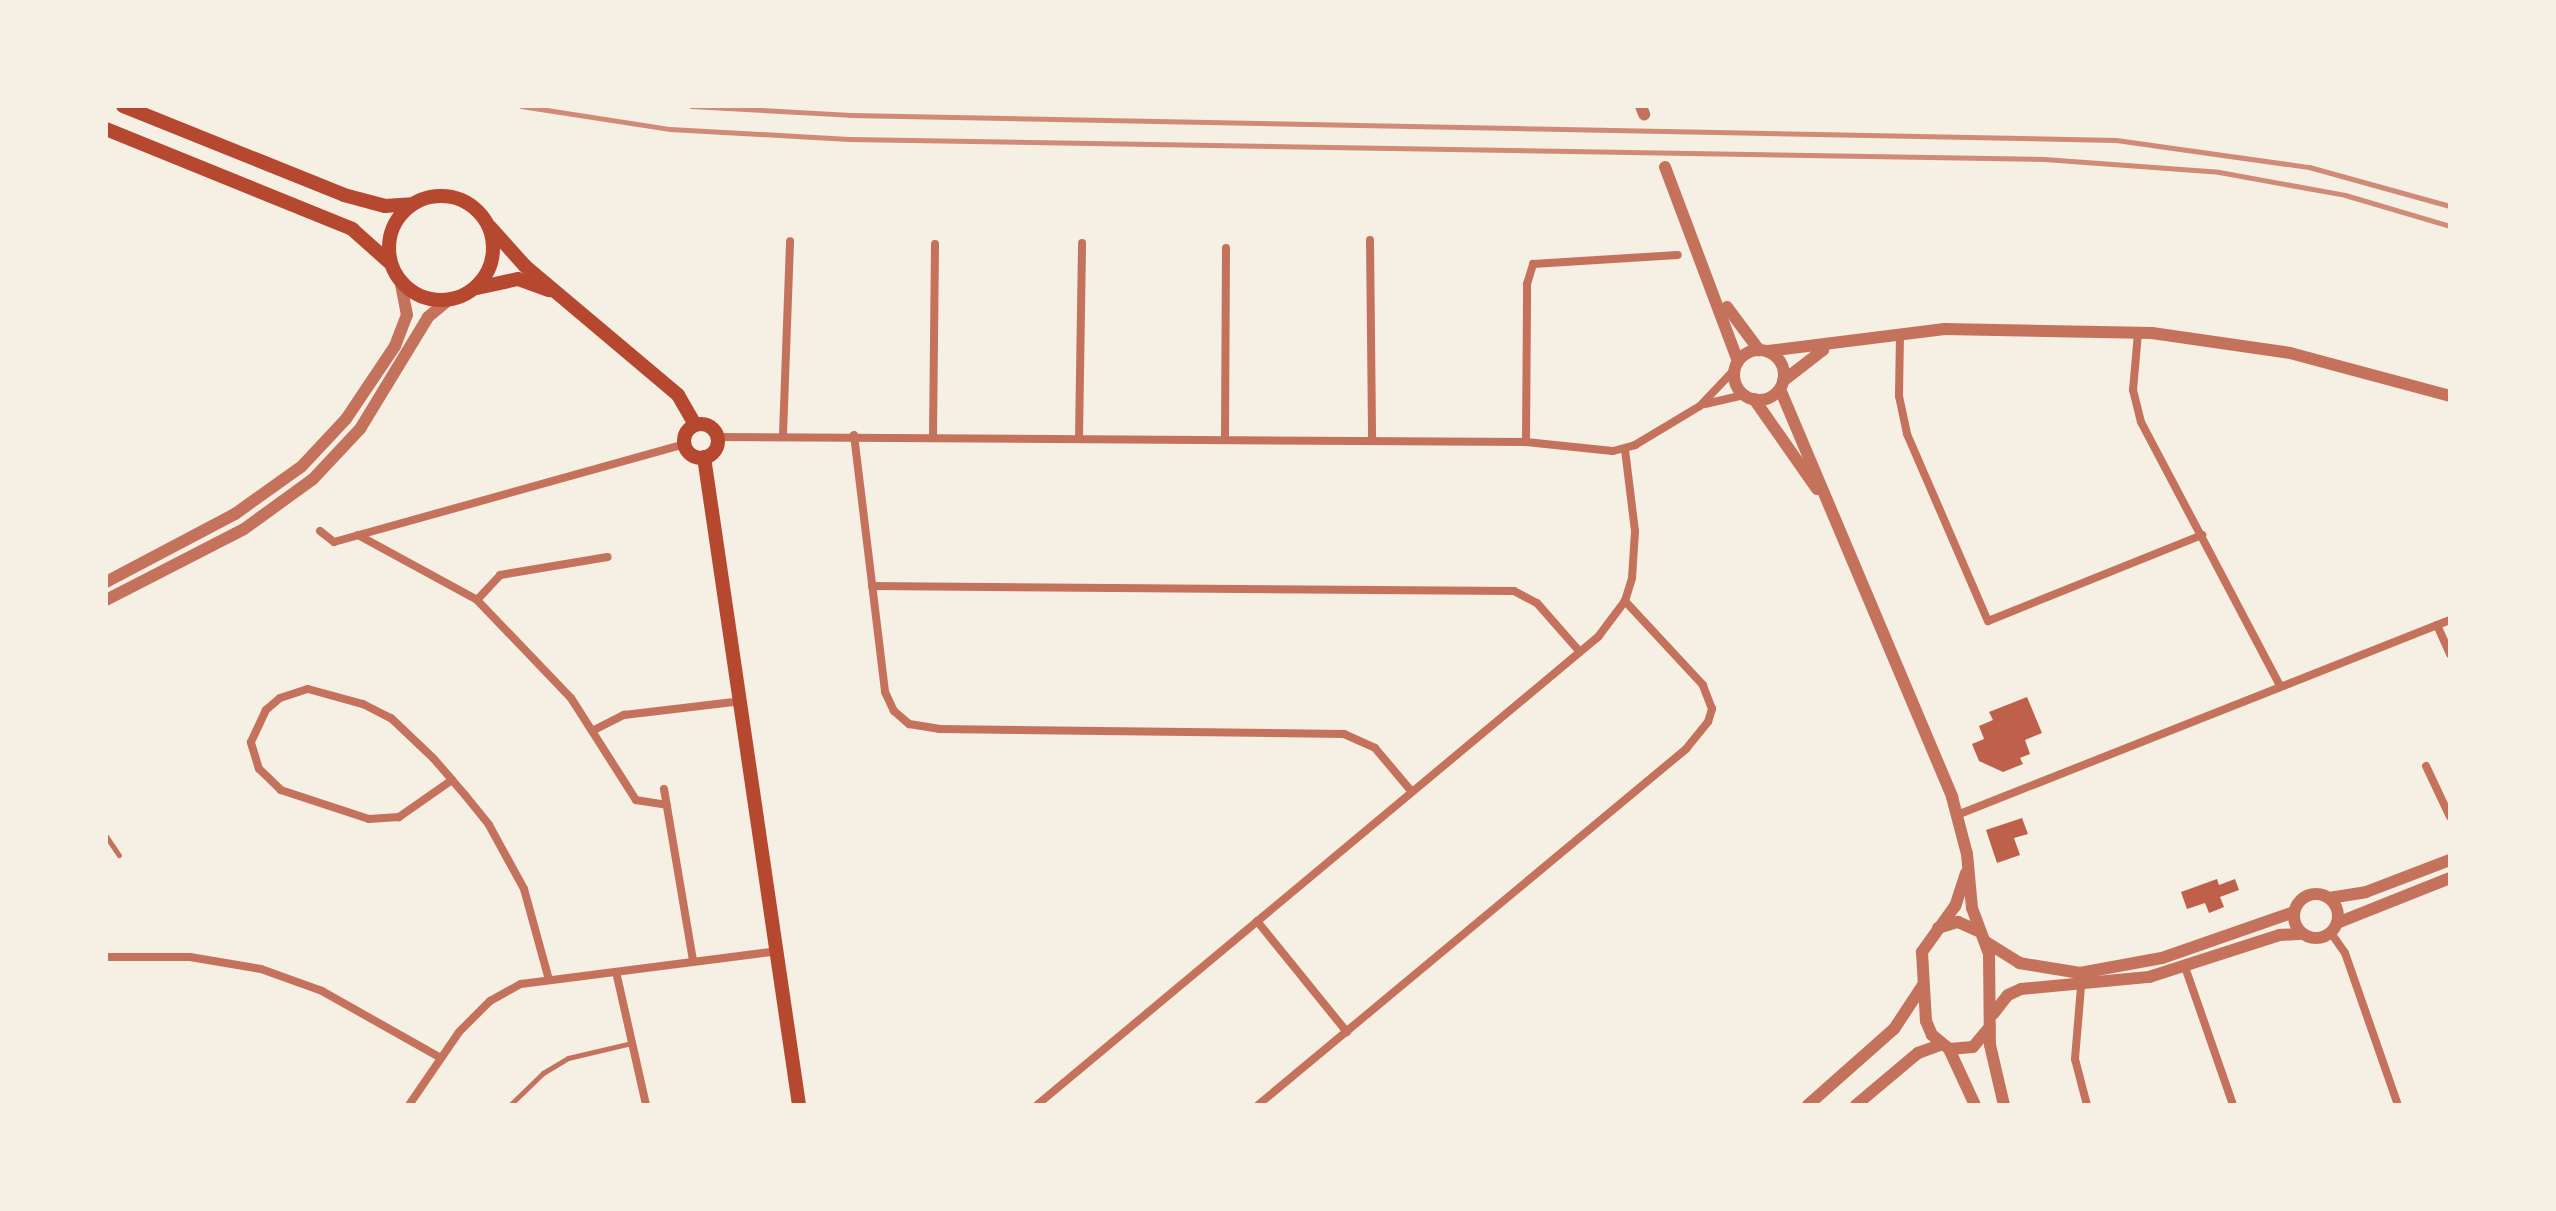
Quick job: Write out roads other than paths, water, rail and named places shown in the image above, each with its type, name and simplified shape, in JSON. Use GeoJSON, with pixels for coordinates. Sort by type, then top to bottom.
{"type":"FeatureCollection","features":[{"type":"Feature","properties":{"kind":"main road"},"geometry":{"type":"LineString","coordinates":[[123,106],[344,195],[385,206],[412,204],[441,195],[456,198],[486,223],[525,266],[678,395],[695,425]]}},
{"type":"Feature","properties":{"kind":"main road"},"geometry":{"type":"LineString","coordinates":[[106,129],[352,229],[378,248],[401,283],[431,300],[448,300],[476,288],[518,279],[555,293],[576,307]]}},
{"type":"Feature","properties":{"kind":"main road"},"geometry":{"type":"LineString","coordinates":[[392,267],[394,225],[412,204]]}},
{"type":"Feature","properties":{"kind":"main road"},"geometry":{"type":"LineString","coordinates":[[476,288],[492,261],[486,223]]}},
{"type":"Feature","properties":{"kind":"main road"},"geometry":{"type":"LineString","coordinates":[[695,425],[707,426],[717,437],[716,449],[704,457],[692,455],[684,444],[695,425]]}},
{"type":"Feature","properties":{"kind":"main road"},"geometry":{"type":"LineString","coordinates":[[704,457],[743,701],[799,1105]]}},
{"type":"Feature","properties":{"kind":"street"},"geometry":{"type":"LineString","coordinates":[[1665,167],[1714,288],[1736,365],[1736,384],[1749,397],[1840,525]]}},
{"type":"Feature","properties":{"kind":"street"},"geometry":{"type":"LineString","coordinates":[[1370,240],[1372,441]]}},
{"type":"Feature","properties":{"kind":"street"},"geometry":{"type":"LineString","coordinates":[[783,434],[790,241]]}},
{"type":"Feature","properties":{"kind":"street"},"geometry":{"type":"LineString","coordinates":[[1079,438],[1082,243]]}},
{"type":"Feature","properties":{"kind":"street"},"geometry":{"type":"LineString","coordinates":[[933,436],[935,244]]}},
{"type":"Feature","properties":{"kind":"street"},"geometry":{"type":"LineString","coordinates":[[1225,439],[1226,248]]}},
{"type":"Feature","properties":{"kind":"street"},"geometry":{"type":"LineString","coordinates":[[1526,442],[1527,284],[1533,264],[1678,255]]}},
{"type":"Feature","properties":{"kind":"street"},"geometry":{"type":"LineString","coordinates":[[106,582],[235,514],[308,460],[346,419],[395,346],[407,315],[401,283]]}},
{"type":"Feature","properties":{"kind":"street"},"geometry":{"type":"LineString","coordinates":[[1714,288],[1764,350],[1783,367],[1781,385],[1957,815],[1967,854],[1972,908],[1984,938],[1992,1020],[1990,1045],[2004,1105]]}},
{"type":"Feature","properties":{"kind":"street"},"geometry":{"type":"LineString","coordinates":[[106,600],[244,529],[313,479],[360,429],[428,317],[448,300]]}},
{"type":"Feature","properties":{"kind":"street"},"geometry":{"type":"LineString","coordinates":[[717,437],[783,434],[1526,442],[1625,449],[1700,406],[1736,365],[1764,350],[1900,336],[2038,328],[2138,333],[2290,353],[2450,396]]}},
{"type":"Feature","properties":{"kind":"street"},"geometry":{"type":"LineString","coordinates":[[2138,333],[2133,390],[2141,422],[2279,684]]}},
{"type":"Feature","properties":{"kind":"street"},"geometry":{"type":"LineString","coordinates":[[1900,336],[1899,396],[1907,434],[1988,621],[2202,535]]}},
{"type":"Feature","properties":{"kind":"street"},"geometry":{"type":"LineString","coordinates":[[1700,406],[1749,397],[1781,385],[1804,361],[1837,344]]}},
{"type":"Feature","properties":{"kind":"street"},"geometry":{"type":"LineString","coordinates":[[854,435],[885,692],[894,711],[909,724],[939,729],[1344,734],[1375,748],[1412,792]]}},
{"type":"Feature","properties":{"kind":"street"},"geometry":{"type":"LineString","coordinates":[[320,531],[334,542],[684,444]]}},
{"type":"Feature","properties":{"kind":"street"},"geometry":{"type":"LineString","coordinates":[[1037,1105],[1580,652],[1625,601],[1635,531],[1625,449]]}},
{"type":"Feature","properties":{"kind":"street"},"geometry":{"type":"LineString","coordinates":[[358,535],[477,600],[543,664],[594,730],[636,800],[667,805]]}},
{"type":"Feature","properties":{"kind":"street"},"geometry":{"type":"LineString","coordinates":[[477,600],[500,575],[608,557]]}},
{"type":"Feature","properties":{"kind":"street"},"geometry":{"type":"LineString","coordinates":[[872,586],[1514,591],[1537,603],[1580,652]]}},
{"type":"Feature","properties":{"kind":"street"},"geometry":{"type":"LineString","coordinates":[[1258,1105],[1686,749],[1708,722],[1712,709],[1703,685],[1625,601]]}},
{"type":"Feature","properties":{"kind":"street"},"geometry":{"type":"LineString","coordinates":[[1957,815],[2279,684],[2450,620]]}},
{"type":"Feature","properties":{"kind":"street"},"geometry":{"type":"LineString","coordinates":[[2437,625],[2450,654]]}},
{"type":"Feature","properties":{"kind":"street"},"geometry":{"type":"LineString","coordinates":[[452,780],[399,817],[369,819],[281,790],[259,769],[251,742],[266,710],[280,698],[308,689],[363,704],[391,718],[452,780],[489,825],[518,878],[538,929],[549,980]]}},
{"type":"Feature","properties":{"kind":"street"},"geometry":{"type":"LineString","coordinates":[[594,730],[624,715],[743,701]]}},
{"type":"Feature","properties":{"kind":"street"},"geometry":{"type":"LineString","coordinates":[[2426,766],[2450,817]]}},
{"type":"Feature","properties":{"kind":"street"},"geometry":{"type":"LineString","coordinates":[[664,789],[693,960]]}},
{"type":"Feature","properties":{"kind":"street"},"geometry":{"type":"LineString","coordinates":[[1967,854],[1955,906],[1922,952],[1923,985],[1926,1021],[1945,1047],[1975,1105]]}},
{"type":"Feature","properties":{"kind":"street"},"geometry":{"type":"LineString","coordinates":[[1935,930],[1958,922],[2019,963],[2080,973],[2146,963],[2294,912],[2306,896],[2329,898],[2366,892],[2450,860]]}},
{"type":"Feature","properties":{"kind":"street"},"geometry":{"type":"LineString","coordinates":[[1856,1105],[1918,1053],[1945,1047],[1973,1047],[2008,995],[2021,989],[2081,987],[2185,967],[2280,935],[2302,934],[2319,939],[2334,928],[2450,878]]}},
{"type":"Feature","properties":{"kind":"street"},"geometry":{"type":"LineString","coordinates":[[2329,898],[2337,909],[2334,928],[2398,1105]]}},
{"type":"Feature","properties":{"kind":"street"},"geometry":{"type":"LineString","coordinates":[[2294,912],[2302,934]]}},
{"type":"Feature","properties":{"kind":"street"},"geometry":{"type":"LineString","coordinates":[[1257,921],[1347,1032]]}},
{"type":"Feature","properties":{"kind":"street"},"geometry":{"type":"LineString","coordinates":[[409,1105],[439,1057],[504,991],[549,980],[617,976],[693,960],[777,951]]}},
{"type":"Feature","properties":{"kind":"street"},"geometry":{"type":"LineString","coordinates":[[106,957],[190,957],[261,969],[322,991],[439,1057]]}},
{"type":"Feature","properties":{"kind":"street"},"geometry":{"type":"LineString","coordinates":[[2185,967],[2233,1105]]}},
{"type":"Feature","properties":{"kind":"street"},"geometry":{"type":"LineString","coordinates":[[617,976],[646,1105]]}},
{"type":"Feature","properties":{"kind":"street"},"geometry":{"type":"LineString","coordinates":[[1808,1105],[1894,1029],[1923,985]]}},
{"type":"Feature","properties":{"kind":"street"},"geometry":{"type":"LineString","coordinates":[[2081,987],[2075,1059],[2087,1105]]}},
{"type":"Feature","properties":{"kind":"lane"},"geometry":{"type":"LineString","coordinates":[[106,836],[119,855]]}},
{"type":"Feature","properties":{"kind":"lane"},"geometry":{"type":"LineString","coordinates":[[510,1105],[543,1073],[568,1058],[632,1043]]}},
{"type":"Feature","properties":{"kind":"railway"},"geometry":{"type":"LineString","coordinates":[[521,106],[670,129],[849,139],[2044,159],[2219,172],[2345,195],[2450,226]]}},
{"type":"Feature","properties":{"kind":"railway"},"geometry":{"type":"LineString","coordinates":[[691,106],[850,115],[2116,140],[2309,167],[2450,206]]}}]}
